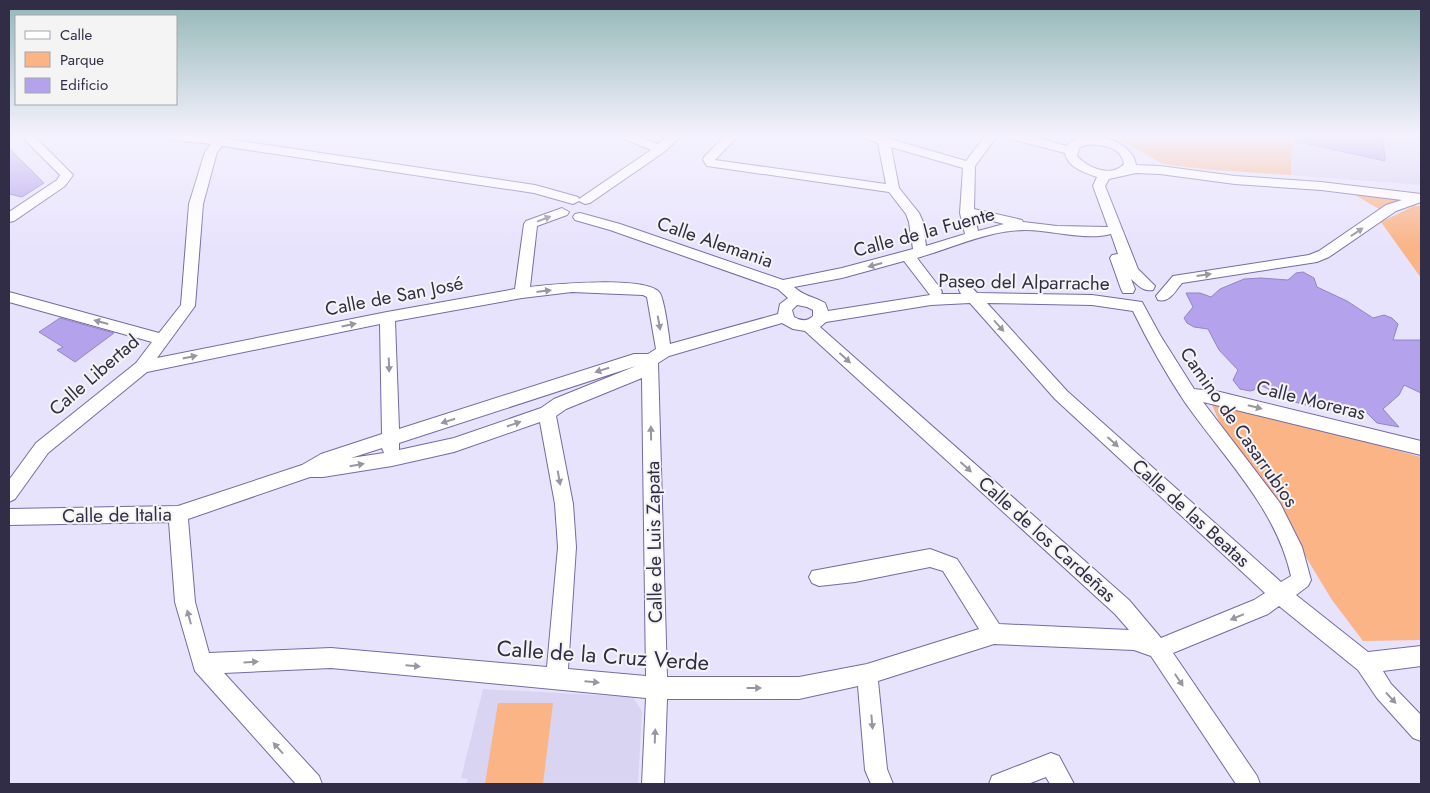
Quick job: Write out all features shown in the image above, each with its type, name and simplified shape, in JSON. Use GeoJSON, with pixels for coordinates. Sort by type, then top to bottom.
{"type":"FeatureCollection","features":[{"type":"Feature","properties":{"kind":"street"},"geometry":{"type":"LineString","coordinates":[[9,218],[61,184],[67,175],[65,173]]}},
{"type":"Feature","properties":{"kind":"street","name":"Calle Libertad"},"geometry":{"type":"LineString","coordinates":[[9,494],[42,448],[142,367],[188,306],[196,204],[205,173]]}},
{"type":"Feature","properties":{"kind":"street","name":"Calle Alemania"},"geometry":{"type":"LineString","coordinates":[[434,173],[535,189],[583,203],[614,227]]}},
{"type":"Feature","properties":{"kind":"street"},"geometry":{"type":"LineString","coordinates":[[522,293],[531,224],[562,210],[566,203],[583,203],[626,173]]}},
{"type":"Feature","properties":{"kind":"street"},"geometry":{"type":"LineString","coordinates":[[775,173],[893,189]]}},
{"type":"Feature","properties":{"kind":"street"},"geometry":{"type":"LineString","coordinates":[[890,173],[893,189],[912,213],[916,222],[917,237],[914,254],[935,292]]}},
{"type":"Feature","properties":{"kind":"street"},"geometry":{"type":"LineString","coordinates":[[969,173],[967,213],[972,236]]}},
{"type":"Feature","properties":{"kind":"street","name":"Camino de Casarrubios"},"geometry":{"type":"LineString","coordinates":[[1087,173],[1133,300],[1150,332],[1190,396],[1274,509],[1295,553],[1301,580],[1280,594]]}},
{"type":"Feature","properties":{"kind":"street"},"geometry":{"type":"LineString","coordinates":[[1103,173],[1107,174]]}},
{"type":"Feature","properties":{"kind":"street"},"geometry":{"type":"LineString","coordinates":[[1183,173],[1236,180],[1321,186],[1421,199]]}},
{"type":"Feature","properties":{"kind":"street"},"geometry":{"type":"LineString","coordinates":[[1107,174],[1099,186],[1132,271],[1148,286],[1163,296],[1165,303],[1151,315],[1150,332]]}},
{"type":"Feature","properties":{"kind":"street","name":"Calle Alemania"},"geometry":{"type":"LineString","coordinates":[[535,189],[562,210],[566,216],[580,217],[614,227],[783,286],[799,300]]}},
{"type":"Feature","properties":{"kind":"street"},"geometry":{"type":"LineString","coordinates":[[1163,296],[1178,279],[1312,259],[1324,254],[1391,208],[1407,201],[1421,199]]}},
{"type":"Feature","properties":{"kind":"street"},"geometry":{"type":"LineString","coordinates":[[580,217],[588,213],[583,203]]}},
{"type":"Feature","properties":{"kind":"street"},"geometry":{"type":"LineString","coordinates":[[967,213],[978,213],[1026,226]]}},
{"type":"Feature","properties":{"kind":"street","name":"Calle de la Fuente"},"geometry":{"type":"LineString","coordinates":[[783,286],[794,282],[842,274],[998,229],[1026,226],[1057,230],[1107,231]]}},
{"type":"Feature","properties":{"kind":"street"},"geometry":{"type":"LineString","coordinates":[[1148,286],[1131,286],[1133,300],[1156,310]]}},
{"type":"Feature","properties":{"kind":"street","name":"Calle de San José"},"geometry":{"type":"LineString","coordinates":[[142,367],[387,317],[522,293],[572,287],[646,290],[654,295]]}},
{"type":"Feature","properties":{"kind":"street"},"geometry":{"type":"LineString","coordinates":[[817,317],[811,302],[799,300],[788,304],[784,311],[785,317],[796,325],[817,317],[935,292],[970,294]]}},
{"type":"Feature","properties":{"kind":"street","name":"Paseo del Alparrache"},"geometry":{"type":"LineString","coordinates":[[817,317],[970,294],[1092,300],[1133,300]]}},
{"type":"Feature","properties":{"kind":"street","name":"Calle de las Beatas"},"geometry":{"type":"LineString","coordinates":[[970,294],[1061,394],[1280,594],[1365,663],[1384,691],[1421,730]]}},
{"type":"Feature","properties":{"kind":"street","name":"Calle de Luis Zapata"},"geometry":{"type":"LineString","coordinates":[[653,784],[657,688],[657,356],[654,295]]}},
{"type":"Feature","properties":{"kind":"street"},"geometry":{"type":"LineString","coordinates":[[9,297],[164,340]]}},
{"type":"Feature","properties":{"kind":"street"},"geometry":{"type":"LineString","coordinates":[[387,317],[392,459]]}},
{"type":"Feature","properties":{"kind":"street","name":"Calle de Italia"},"geometry":{"type":"LineString","coordinates":[[9,517],[178,514],[308,470],[327,459],[391,440],[634,360],[657,356],[785,317]]}},
{"type":"Feature","properties":{"kind":"street","name":"Calle de los Cardeñas"},"geometry":{"type":"LineString","coordinates":[[817,317],[1122,607],[1158,649],[1249,784]]}},
{"type":"Feature","properties":{"kind":"street","name":"Calle de Italia"},"geometry":{"type":"LineString","coordinates":[[308,470],[323,470],[392,459],[454,445],[554,409],[640,372],[657,356]]}},
{"type":"Feature","properties":{"kind":"street"},"geometry":{"type":"LineString","coordinates":[[552,387],[567,547],[557,679]]}},
{"type":"Feature","properties":{"kind":"street","name":"Calle Moreras"},"geometry":{"type":"LineString","coordinates":[[1190,396],[1202,395],[1220,398],[1421,448]]}},
{"type":"Feature","properties":{"kind":"street"},"geometry":{"type":"LineString","coordinates":[[178,514],[185,602],[202,664],[310,784]]}},
{"type":"Feature","properties":{"kind":"street"},"geometry":{"type":"LineString","coordinates":[[819,577],[855,573],[930,558],[950,565],[994,634]]}},
{"type":"Feature","properties":{"kind":"street"},"geometry":{"type":"LineString","coordinates":[[1158,649],[1261,607],[1280,594]]}},
{"type":"Feature","properties":{"kind":"street","name":"Calle de la Cruz Verde"},"geometry":{"type":"LineString","coordinates":[[202,664],[331,658],[657,688],[799,688],[868,674],[994,634],[1134,640],[1158,649]]}},
{"type":"Feature","properties":{"kind":"street"},"geometry":{"type":"LineString","coordinates":[[1365,663],[1421,656]]}},
{"type":"Feature","properties":{"kind":"street"},"geometry":{"type":"LineString","coordinates":[[868,674],[876,770],[882,784]]}},
{"type":"Feature","properties":{"kind":"street"},"geometry":{"type":"LineString","coordinates":[[1000,784],[1051,764],[1064,784]]}},
{"type":"Feature","properties":{"kind":"shaded area"},"geometry":{"type":"Polygon","coordinates":[[[1291,173],[1421,173],[1421,185],[1291,175],[1291,173]]]}},
{"type":"Feature","properties":{"kind":"shaded area"},"geometry":{"type":"Polygon","coordinates":[[[483,689],[633,697],[642,711],[638,784],[466,784],[468,779],[461,778],[483,689]]]}},
{"type":"Feature","properties":{"kind":"green space"},"geometry":{"type":"Polygon","coordinates":[[[1260,173],[1291,173],[1291,175],[1260,173]]]}},
{"type":"Feature","properties":{"kind":"green space"},"geometry":{"type":"Polygon","coordinates":[[[1355,195],[1402,200],[1387,204],[1379,209],[1355,195]]]}},
{"type":"Feature","properties":{"kind":"green space"},"geometry":{"type":"Polygon","coordinates":[[[1414,206],[1421,206],[1421,278],[1381,222],[1414,206]]]}},
{"type":"Feature","properties":{"kind":"green space"},"geometry":{"type":"Polygon","coordinates":[[[1209,398],[1421,457],[1421,640],[1363,641],[1332,600],[1275,506],[1219,421],[1209,398]]]}},
{"type":"Feature","properties":{"kind":"green space"},"geometry":{"type":"Polygon","coordinates":[[[498,703],[553,703],[543,784],[485,784],[498,703]]]}},
{"type":"Feature","properties":{"kind":"building"},"geometry":{"type":"Polygon","coordinates":[[[9,173],[34,173],[44,183],[22,197],[9,194],[9,173]]]}},
{"type":"Feature","properties":{"kind":"building"},"geometry":{"type":"Polygon","coordinates":[[[1303,272],[1314,278],[1317,287],[1347,301],[1373,318],[1384,315],[1392,318],[1398,324],[1393,340],[1421,340],[1421,393],[1404,385],[1399,395],[1383,409],[1399,427],[1377,423],[1365,411],[1345,412],[1317,408],[1295,402],[1258,384],[1254,390],[1240,389],[1233,380],[1238,370],[1219,350],[1208,329],[1194,327],[1187,323],[1184,318],[1193,307],[1186,293],[1200,293],[1211,297],[1220,289],[1244,279],[1288,280],[1296,273],[1303,272]]]}},
{"type":"Feature","properties":{"kind":"building"},"geometry":{"type":"Polygon","coordinates":[[[60,318],[114,333],[75,362],[57,350],[63,347],[39,332],[60,318]]]}}]}
